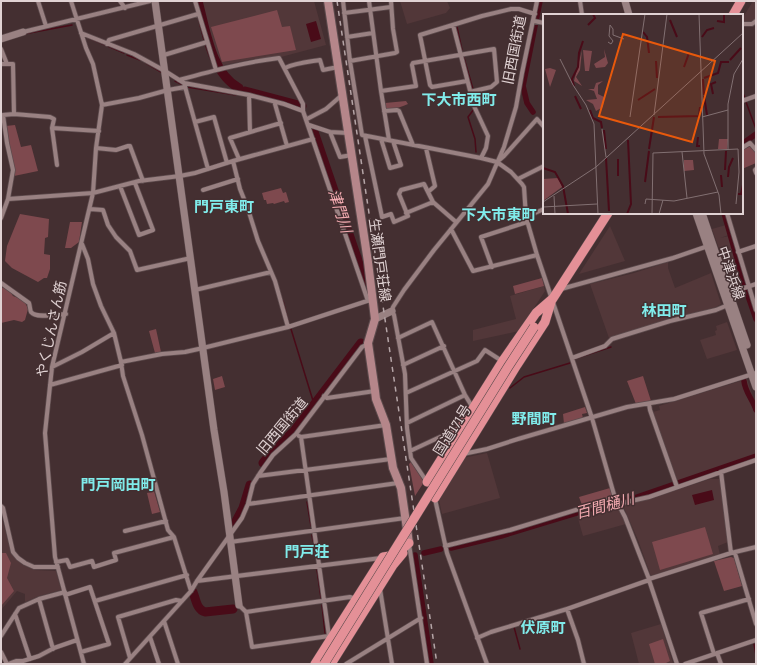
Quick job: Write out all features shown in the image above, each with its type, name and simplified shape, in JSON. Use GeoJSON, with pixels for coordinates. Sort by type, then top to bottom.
{"type":"FeatureCollection","features":[{"type":"Feature","properties":{"kind":"highway"},"geometry":{"type":"LineString","coordinates":[[734,14],[741,1]]}},
{"type":"Feature","properties":{"kind":"highway","name":"国道171号"},"geometry":{"type":"LineString","coordinates":[[324,664],[504,373],[607,214]]}},
{"type":"Feature","properties":{"kind":"highway"},"geometry":{"type":"LineString","coordinates":[[427,482],[503,361],[536,313],[552,299]]}},
{"type":"Feature","properties":{"kind":"highway"},"geometry":{"type":"LineString","coordinates":[[434,498],[544,322],[552,299]]}},
{"type":"Feature","properties":{"kind":"highway"},"geometry":{"type":"LineString","coordinates":[[315,664],[369,579],[409,543]]}},
{"type":"Feature","properties":{"kind":"highway"},"geometry":{"type":"LineString","coordinates":[[331,664],[380,587],[389,560]]}},
{"type":"Feature","properties":{"kind":"main road","name":"生瀬門戸荘線"},"geometry":{"type":"LineString","coordinates":[[328,1],[352,155],[370,300],[375,319],[368,343],[376,399],[386,425],[394,472],[401,488],[409,543]]}},
{"type":"Feature","properties":{"kind":"street"},"geometry":{"type":"LineString","coordinates":[[38,1],[46,26]]}},
{"type":"Feature","properties":{"kind":"street","name":"やくじんさん筋"},"geometry":{"type":"LineString","coordinates":[[71,1],[81,34],[93,64],[102,105],[96,148],[93,193],[66,314],[52,367],[45,433],[56,562],[83,663]]}},
{"type":"Feature","properties":{"kind":"street"},"geometry":{"type":"LineString","coordinates":[[120,1],[125,8]]}},
{"type":"Feature","properties":{"kind":"street"},"geometry":{"type":"LineString","coordinates":[[1,39],[46,26],[77,20],[150,1]]}},
{"type":"Feature","properties":{"kind":"street"},"geometry":{"type":"LineString","coordinates":[[155,1],[164,55],[239,605],[246,612],[252,647],[331,637],[324,602],[301,437]]}},
{"type":"Feature","properties":{"kind":"street"},"geometry":{"type":"LineString","coordinates":[[195,1],[207,42],[218,69]]}},
{"type":"Feature","properties":{"kind":"street"},"geometry":{"type":"LineString","coordinates":[[343,1],[350,61],[362,135],[497,162],[511,172],[524,187],[526,217],[537,255],[592,418],[617,501],[625,517],[649,580],[677,664]]}},
{"type":"Feature","properties":{"kind":"street"},"geometry":{"type":"LineString","coordinates":[[369,1],[384,112],[391,141],[401,165],[390,168],[381,139]]}},
{"type":"Feature","properties":{"kind":"street"},"geometry":{"type":"LineString","coordinates":[[350,61],[397,52],[393,30],[391,1]]}},
{"type":"Feature","properties":{"kind":"street","name":"旧西国街道"},"geometry":{"type":"LineString","coordinates":[[392,311],[404,290],[434,250],[488,184],[504,147],[516,107],[522,73],[535,21],[537,1]]}},
{"type":"Feature","properties":{"kind":"street"},"geometry":{"type":"LineString","coordinates":[[580,1],[582,14]]}},
{"type":"Feature","properties":{"kind":"street"},"geometry":{"type":"LineString","coordinates":[[625,1],[630,14]]}},
{"type":"Feature","properties":{"kind":"street"},"geometry":{"type":"LineString","coordinates":[[344,13],[391,7]]}},
{"type":"Feature","properties":{"kind":"street"},"geometry":{"type":"LineString","coordinates":[[467,82],[432,87],[430,85],[420,35],[482,16],[511,9],[519,9],[535,14]]}},
{"type":"Feature","properties":{"kind":"street"},"geometry":{"type":"LineString","coordinates":[[107,44],[109,40],[198,14]]}},
{"type":"Feature","properties":{"kind":"street"},"geometry":{"type":"LineString","coordinates":[[535,21],[543,23]]}},
{"type":"Feature","properties":{"kind":"street"},"geometry":{"type":"LineString","coordinates":[[743,24],[752,24],[756,21]]}},
{"type":"Feature","properties":{"kind":"street"},"geometry":{"type":"LineString","coordinates":[[453,25],[474,106],[488,136],[486,148],[481,158]]}},
{"type":"Feature","properties":{"kind":"street"},"geometry":{"type":"LineString","coordinates":[[347,37],[373,33]]}},
{"type":"Feature","properties":{"kind":"street"},"geometry":{"type":"LineString","coordinates":[[81,34],[134,54],[165,71],[184,85],[208,169]]}},
{"type":"Feature","properties":{"kind":"street"},"geometry":{"type":"LineString","coordinates":[[164,55],[207,42]]}},
{"type":"Feature","properties":{"kind":"street"},"geometry":{"type":"LineString","coordinates":[[381,91],[416,86],[412,65],[413,63],[494,49],[497,82],[491,87],[470,92]]}},
{"type":"Feature","properties":{"kind":"street"},"geometry":{"type":"LineString","coordinates":[[1,50],[7,64]]}},
{"type":"Feature","properties":{"kind":"street"},"geometry":{"type":"LineString","coordinates":[[50,385],[121,364],[162,354],[185,352],[288,327],[370,300],[303,110],[303,104],[279,58],[252,61],[179,80]]}},
{"type":"Feature","properties":{"kind":"street"},"geometry":{"type":"LineString","coordinates":[[285,68],[294,64],[320,60],[323,70],[338,67]]}},
{"type":"Feature","properties":{"kind":"street"},"geometry":{"type":"LineString","coordinates":[[1,64],[13,64],[14,114]]}},
{"type":"Feature","properties":{"kind":"street"},"geometry":{"type":"LineString","coordinates":[[102,105],[139,98],[184,85],[249,95],[303,110]]}},
{"type":"Feature","properties":{"kind":"street"},"geometry":{"type":"LineString","coordinates":[[307,119],[326,109],[342,94]]}},
{"type":"Feature","properties":{"kind":"street"},"geometry":{"type":"LineString","coordinates":[[249,95],[250,132]]}},
{"type":"Feature","properties":{"kind":"street"},"geometry":{"type":"LineString","coordinates":[[743,101],[756,96]]}},
{"type":"Feature","properties":{"kind":"street"},"geometry":{"type":"LineString","coordinates":[[276,102],[275,104],[287,146]]}},
{"type":"Feature","properties":{"kind":"street"},"geometry":{"type":"LineString","coordinates":[[384,112],[397,110],[399,112],[413,145]]}},
{"type":"Feature","properties":{"kind":"street"},"geometry":{"type":"LineString","coordinates":[[1,218],[8,199],[13,170],[2,115],[14,114],[54,118],[52,128],[57,165]]}},
{"type":"Feature","properties":{"kind":"street"},"geometry":{"type":"LineString","coordinates":[[195,122],[214,117],[227,162]]}},
{"type":"Feature","properties":{"kind":"street"},"geometry":{"type":"LineString","coordinates":[[497,162],[537,119],[543,126]]}},
{"type":"Feature","properties":{"kind":"street"},"geometry":{"type":"LineString","coordinates":[[239,159],[230,138],[281,124]]}},
{"type":"Feature","properties":{"kind":"street"},"geometry":{"type":"LineString","coordinates":[[309,125],[330,132],[348,133]]}},
{"type":"Feature","properties":{"kind":"street"},"geometry":{"type":"LineString","coordinates":[[52,128],[99,131]]}},
{"type":"Feature","properties":{"kind":"street"},"geometry":{"type":"LineString","coordinates":[[330,132],[340,157],[352,155]]}},
{"type":"Feature","properties":{"kind":"street"},"geometry":{"type":"LineString","coordinates":[[366,136],[382,217],[391,214],[394,222],[408,216],[399,194],[401,190],[424,184],[433,202],[456,222]]}},
{"type":"Feature","properties":{"kind":"street"},"geometry":{"type":"LineString","coordinates":[[8,199],[93,193],[135,182],[180,176],[208,169],[233,160],[313,139]]}},
{"type":"Feature","properties":{"kind":"street"},"geometry":{"type":"LineString","coordinates":[[743,147],[750,143],[755,147]]}},
{"type":"Feature","properties":{"kind":"street"},"geometry":{"type":"LineString","coordinates":[[96,148],[116,150],[130,146],[143,181]]}},
{"type":"Feature","properties":{"kind":"street"},"geometry":{"type":"LineString","coordinates":[[426,148],[435,186],[428,192]]}},
{"type":"Feature","properties":{"kind":"street"},"geometry":{"type":"LineString","coordinates":[[233,160],[258,241],[288,327]]}},
{"type":"Feature","properties":{"kind":"street"},"geometry":{"type":"LineString","coordinates":[[518,179],[543,166]]}},
{"type":"Feature","properties":{"kind":"street"},"geometry":{"type":"LineString","coordinates":[[756,169],[756,173]]}},
{"type":"Feature","properties":{"kind":"street"},"geometry":{"type":"LineString","coordinates":[[203,190],[238,179]]}},
{"type":"Feature","properties":{"kind":"street"},"geometry":{"type":"LineString","coordinates":[[120,186],[139,235],[153,230],[135,182]]}},
{"type":"Feature","properties":{"kind":"street"},"geometry":{"type":"LineString","coordinates":[[406,213],[433,202]]}},
{"type":"Feature","properties":{"kind":"street"},"geometry":{"type":"LineString","coordinates":[[90,209],[103,210],[108,225],[116,237],[130,251],[137,270],[191,258]]}},
{"type":"Feature","properties":{"kind":"street"},"geometry":{"type":"LineString","coordinates":[[526,217],[543,209]]}},
{"type":"Feature","properties":{"kind":"street","name":"中津浜線"},"geometry":{"type":"LineString","coordinates":[[696,214],[729,293],[730,305]]}},
{"type":"Feature","properties":{"kind":"street","name":"中津浜線"},"geometry":{"type":"LineString","coordinates":[[702,214],[710,245],[754,374],[756,387]]}},
{"type":"Feature","properties":{"kind":"street"},"geometry":{"type":"LineString","coordinates":[[727,214],[756,310]]}},
{"type":"Feature","properties":{"kind":"street"},"geometry":{"type":"LineString","coordinates":[[492,267],[481,237],[527,222]]}},
{"type":"Feature","properties":{"kind":"street"},"geometry":{"type":"LineString","coordinates":[[451,229],[473,271],[537,255]]}},
{"type":"Feature","properties":{"kind":"street"},"geometry":{"type":"LineString","coordinates":[[82,244],[88,259],[93,284],[101,306],[114,333],[123,376],[142,435],[168,530],[174,537],[191,591],[125,664]]}},
{"type":"Feature","properties":{"kind":"street"},"geometry":{"type":"LineString","coordinates":[[559,290],[710,245]]}},
{"type":"Feature","properties":{"kind":"street"},"geometry":{"type":"LineString","coordinates":[[738,252],[756,246]]}},
{"type":"Feature","properties":{"kind":"street"},"geometry":{"type":"LineString","coordinates":[[196,290],[270,272]]}},
{"type":"Feature","properties":{"kind":"street"},"geometry":{"type":"LineString","coordinates":[[1,283],[29,303],[33,314],[45,316],[66,314]]}},
{"type":"Feature","properties":{"kind":"street"},"geometry":{"type":"LineString","coordinates":[[729,293],[756,284]]}},
{"type":"Feature","properties":{"kind":"street"},"geometry":{"type":"LineString","coordinates":[[572,358],[605,346],[612,339],[670,321],[716,310],[730,305]]}},
{"type":"Feature","properties":{"kind":"street"},"geometry":{"type":"LineString","coordinates":[[375,319],[392,311],[394,314],[403,365],[411,458],[427,482],[434,498],[445,546],[487,664]]}},
{"type":"Feature","properties":{"kind":"street"},"geometry":{"type":"LineString","coordinates":[[398,338],[432,322],[465,395],[473,409]]}},
{"type":"Feature","properties":{"kind":"street"},"geometry":{"type":"LineString","coordinates":[[52,367],[82,352],[114,333]]}},
{"type":"Feature","properties":{"kind":"street","name":"旧西国街道"},"geometry":{"type":"LineString","coordinates":[[191,591],[242,518],[248,504],[253,484],[258,476],[273,455],[296,434],[362,347],[368,343]]}},
{"type":"Feature","properties":{"kind":"street"},"geometry":{"type":"LineString","coordinates":[[403,365],[444,346]]}},
{"type":"Feature","properties":{"kind":"street"},"geometry":{"type":"LineString","coordinates":[[406,394],[477,361],[485,350],[503,361]]}},
{"type":"Feature","properties":{"kind":"street"},"geometry":{"type":"LineString","coordinates":[[449,446],[464,455],[487,450],[554,428],[627,407],[674,399],[754,374]]}},
{"type":"Feature","properties":{"kind":"street"},"geometry":{"type":"LineString","coordinates":[[324,396],[327,398],[375,391]]}},
{"type":"Feature","properties":{"kind":"street"},"geometry":{"type":"LineString","coordinates":[[407,423],[465,395]]}},
{"type":"Feature","properties":{"kind":"street"},"geometry":{"type":"LineString","coordinates":[[649,404],[676,485]]}},
{"type":"Feature","properties":{"kind":"street"},"geometry":{"type":"LineString","coordinates":[[296,434],[301,437],[386,425]]}},
{"type":"Feature","properties":{"kind":"street"},"geometry":{"type":"LineString","coordinates":[[410,451],[455,430],[459,430]]}},
{"type":"Feature","properties":{"kind":"street"},"geometry":{"type":"LineString","coordinates":[[258,476],[391,459]]}},
{"type":"Feature","properties":{"kind":"street"},"geometry":{"type":"LineString","coordinates":[[445,546],[557,518],[617,501],[649,497],[676,485],[756,460]]}},
{"type":"Feature","properties":{"kind":"street"},"geometry":{"type":"LineString","coordinates":[[721,472],[733,553],[756,624]]}},
{"type":"Feature","properties":{"kind":"street"},"geometry":{"type":"LineString","coordinates":[[248,504],[399,483]]}},
{"type":"Feature","properties":{"kind":"street"},"geometry":{"type":"LineString","coordinates":[[1,506],[3,508],[13,552],[18,558],[34,567],[58,567]]}},
{"type":"Feature","properties":{"kind":"street"},"geometry":{"type":"LineString","coordinates":[[230,542],[405,518]]}},
{"type":"Feature","properties":{"kind":"street"},"geometry":{"type":"LineString","coordinates":[[125,531],[166,521]]}},
{"type":"Feature","properties":{"kind":"street"},"geometry":{"type":"LineString","coordinates":[[56,562],[67,560],[70,567],[92,561],[94,567],[116,560],[114,553],[174,537]]}},
{"type":"Feature","properties":{"kind":"street"},"geometry":{"type":"LineString","coordinates":[[409,543],[427,664]]}},
{"type":"Feature","properties":{"kind":"street"},"geometry":{"type":"LineString","coordinates":[[477,638],[491,632],[566,609],[649,580],[756,547]]}},
{"type":"Feature","properties":{"kind":"street"},"geometry":{"type":"LineString","coordinates":[[197,581],[319,566],[389,560]]}},
{"type":"Feature","properties":{"kind":"street"},"geometry":{"type":"LineString","coordinates":[[95,601],[187,575]]}},
{"type":"Feature","properties":{"kind":"street"},"geometry":{"type":"LineString","coordinates":[[369,579],[380,587],[392,664]]}},
{"type":"Feature","properties":{"kind":"street"},"geometry":{"type":"LineString","coordinates":[[1,636],[19,608],[39,599],[90,587],[109,644],[81,652]]}},
{"type":"Feature","properties":{"kind":"street"},"geometry":{"type":"LineString","coordinates":[[246,612],[324,602],[350,597],[357,599]]}},
{"type":"Feature","properties":{"kind":"street"},"geometry":{"type":"LineString","coordinates":[[39,599],[53,648]]}},
{"type":"Feature","properties":{"kind":"street"},"geometry":{"type":"LineString","coordinates":[[721,664],[701,613],[749,599]]}},
{"type":"Feature","properties":{"kind":"street"},"geometry":{"type":"LineString","coordinates":[[130,658],[118,617],[176,600],[182,601]]}},
{"type":"Feature","properties":{"kind":"street"},"geometry":{"type":"LineString","coordinates":[[566,609],[578,640],[584,664]]}},
{"type":"Feature","properties":{"kind":"street"},"geometry":{"type":"LineString","coordinates":[[15,614],[30,659]]}},
{"type":"Feature","properties":{"kind":"street"},"geometry":{"type":"LineString","coordinates":[[346,664],[421,618]]}},
{"type":"Feature","properties":{"kind":"street"},"geometry":{"type":"LineString","coordinates":[[164,621],[178,664]]}},
{"type":"Feature","properties":{"kind":"street"},"geometry":{"type":"LineString","coordinates":[[150,637],[159,664]]}},
{"type":"Feature","properties":{"kind":"street"},"geometry":{"type":"LineString","coordinates":[[1,652],[8,664],[30,659],[53,648],[77,640]]}},
{"type":"Feature","properties":{"kind":"street"},"geometry":{"type":"LineString","coordinates":[[685,664],[756,640]]}},
{"type":"Feature","properties":{"kind":"shaded area"},"geometry":{"type":"Polygon","coordinates":[[[199,1],[314,1],[326,45],[281,57],[253,59],[219,66],[215,58],[199,1]]]}},
{"type":"Feature","properties":{"kind":"shaded area"},"geometry":{"type":"Polygon","coordinates":[[[400,1],[447,1],[450,8],[446,13],[407,24],[400,1]]]}},
{"type":"Feature","properties":{"kind":"shaded area"},"geometry":{"type":"Polygon","coordinates":[[[753,1],[756,1],[756,18],[752,21],[743,21],[743,17],[753,1]]]}},
{"type":"Feature","properties":{"kind":"shaded area"},"geometry":{"type":"Polygon","coordinates":[[[277,10],[282,27],[290,26],[296,50],[222,62],[211,27],[277,10]]]}},
{"type":"Feature","properties":{"kind":"shaded area"},"geometry":{"type":"Polygon","coordinates":[[[316,21],[321,39],[311,42],[306,24],[316,21]]]}},
{"type":"Feature","properties":{"kind":"shaded area"},"geometry":{"type":"Polygon","coordinates":[[[406,101],[408,104],[403,106],[389,109],[386,108],[385,103],[406,101]]]}},
{"type":"Feature","properties":{"kind":"shaded area"},"geometry":{"type":"Polygon","coordinates":[[[15,125],[21,147],[31,145],[38,171],[14,176],[6,126],[15,125]]]}},
{"type":"Feature","properties":{"kind":"shaded area"},"geometry":{"type":"Polygon","coordinates":[[[751,146],[756,152],[756,163],[743,169],[743,150],[751,146]]]}},
{"type":"Feature","properties":{"kind":"shaded area"},"geometry":{"type":"Polygon","coordinates":[[[281,188],[283,193],[286,192],[289,202],[285,203],[284,201],[274,204],[267,204],[262,193],[281,188]]]}},
{"type":"Feature","properties":{"kind":"shaded area"},"geometry":{"type":"Polygon","coordinates":[[[20,214],[49,219],[48,237],[45,238],[44,254],[50,255],[50,269],[47,278],[44,278],[38,282],[12,268],[5,261],[7,246],[20,214]]]}},
{"type":"Feature","properties":{"kind":"shaded area"},"geometry":{"type":"Polygon","coordinates":[[[70,222],[82,222],[79,242],[71,248],[65,248],[70,222]]]}},
{"type":"Feature","properties":{"kind":"shaded area"},"geometry":{"type":"Polygon","coordinates":[[[726,225],[729,235],[720,238],[729,236],[744,285],[733,288],[712,229],[726,225]]]}},
{"type":"Feature","properties":{"kind":"shaded area"},"geometry":{"type":"Polygon","coordinates":[[[610,226],[625,261],[579,274],[610,226]]]}},
{"type":"Feature","properties":{"kind":"shaded area"},"geometry":{"type":"Polygon","coordinates":[[[668,262],[668,268],[675,288],[711,273],[721,304],[716,307],[609,338],[590,284],[634,273],[668,262]]]}},
{"type":"Feature","properties":{"kind":"shaded area"},"geometry":{"type":"Polygon","coordinates":[[[542,278],[544,286],[515,294],[513,286],[542,278]]]}},
{"type":"Feature","properties":{"kind":"shaded area"},"geometry":{"type":"Polygon","coordinates":[[[544,286],[545,291],[519,331],[473,341],[473,330],[516,319],[510,296],[544,286]]]}},
{"type":"Feature","properties":{"kind":"shaded area"},"geometry":{"type":"Polygon","coordinates":[[[1,287],[9,290],[13,296],[24,300],[28,309],[25,320],[22,322],[14,320],[1,323],[1,287]]]}},
{"type":"Feature","properties":{"kind":"shaded area"},"geometry":{"type":"Polygon","coordinates":[[[727,322],[737,350],[707,359],[700,340],[716,335],[716,326],[727,322]]]}},
{"type":"Feature","properties":{"kind":"shaded area"},"geometry":{"type":"Polygon","coordinates":[[[156,329],[161,352],[155,353],[149,331],[156,329]]]}},
{"type":"Feature","properties":{"kind":"shaded area"},"geometry":{"type":"Polygon","coordinates":[[[222,376],[225,387],[215,390],[213,379],[222,376]]]}},
{"type":"Feature","properties":{"kind":"shaded area"},"geometry":{"type":"Polygon","coordinates":[[[643,376],[651,401],[636,404],[627,381],[643,376]]]}},
{"type":"Feature","properties":{"kind":"shaded area"},"geometry":{"type":"Polygon","coordinates":[[[747,379],[756,407],[756,458],[680,484],[653,412],[660,410],[659,406],[747,379]]]}},
{"type":"Feature","properties":{"kind":"shaded area"},"geometry":{"type":"Polygon","coordinates":[[[585,407],[587,413],[582,414],[583,418],[564,424],[563,414],[585,407]]]}},
{"type":"Feature","properties":{"kind":"shaded area"},"geometry":{"type":"Polygon","coordinates":[[[487,453],[500,498],[442,514],[439,500],[463,458],[487,453]]]}},
{"type":"Feature","properties":{"kind":"shaded area"},"geometry":{"type":"Polygon","coordinates":[[[411,462],[424,482],[415,496],[409,464],[411,462]]]}},
{"type":"Feature","properties":{"kind":"shaded area"},"geometry":{"type":"Polygon","coordinates":[[[710,479],[720,479],[728,542],[718,546],[720,555],[652,577],[624,508],[625,505],[649,499],[710,479]]]}},
{"type":"Feature","properties":{"kind":"shaded area"},"geometry":{"type":"Polygon","coordinates":[[[610,488],[612,494],[610,497],[582,505],[579,497],[610,488]]]}},
{"type":"Feature","properties":{"kind":"shaded area"},"geometry":{"type":"Polygon","coordinates":[[[712,490],[714,500],[695,505],[692,495],[712,490]]]}},
{"type":"Feature","properties":{"kind":"shaded area"},"geometry":{"type":"Polygon","coordinates":[[[154,491],[160,512],[152,514],[147,493],[154,491]]]}},
{"type":"Feature","properties":{"kind":"shaded area"},"geometry":{"type":"Polygon","coordinates":[[[615,504],[617,505],[626,524],[583,536],[577,515],[615,504]]]}},
{"type":"Feature","properties":{"kind":"shaded area"},"geometry":{"type":"Polygon","coordinates":[[[1,515],[11,552],[23,565],[34,570],[56,571],[61,590],[39,596],[25,602],[25,594],[17,591],[1,610],[1,515]]]}},
{"type":"Feature","properties":{"kind":"shaded area"},"geometry":{"type":"Polygon","coordinates":[[[705,527],[713,554],[660,570],[652,542],[705,527]]]}},
{"type":"Feature","properties":{"kind":"shaded area"},"geometry":{"type":"Polygon","coordinates":[[[1,553],[6,553],[11,563],[7,578],[14,591],[1,606],[1,553]]]}},
{"type":"Feature","properties":{"kind":"shaded area"},"geometry":{"type":"Polygon","coordinates":[[[731,557],[734,558],[742,586],[724,591],[714,561],[731,557]]]}},
{"type":"Feature","properties":{"kind":"shaded area"},"geometry":{"type":"Polygon","coordinates":[[[661,624],[673,663],[639,664],[631,633],[661,624]]]}},
{"type":"Feature","properties":{"kind":"shaded area"},"geometry":{"type":"Polygon","coordinates":[[[663,639],[670,661],[664,664],[655,664],[649,644],[663,639]]]}},
{"type":"Feature","properties":{"kind":"waterway","name":"津門川"},"geometry":{"type":"LineString","coordinates":[[198,1],[207,37],[216,62],[222,72],[239,88]]}},
{"type":"Feature","properties":{"kind":"waterway"},"geometry":{"type":"LineString","coordinates":[[533,112],[527,103],[523,86],[540,1]]}},
{"type":"Feature","properties":{"kind":"waterway"},"geometry":{"type":"LineString","coordinates":[[24,34],[72,25]]}},
{"type":"Feature","properties":{"kind":"waterway"},"geometry":{"type":"LineString","coordinates":[[457,27],[462,50]]}},
{"type":"Feature","properties":{"kind":"waterway"},"geometry":{"type":"LineString","coordinates":[[89,38],[124,53]]}},
{"type":"Feature","properties":{"kind":"waterway"},"geometry":{"type":"LineString","coordinates":[[127,55],[140,60]]}},
{"type":"Feature","properties":{"kind":"waterway"},"geometry":{"type":"LineString","coordinates":[[464,58],[473,89]]}},
{"type":"Feature","properties":{"kind":"waterway"},"geometry":{"type":"LineString","coordinates":[[146,63],[161,72]]}},
{"type":"Feature","properties":{"kind":"waterway"},"geometry":{"type":"LineString","coordinates":[[175,81],[183,85]]}},
{"type":"Feature","properties":{"kind":"waterway"},"geometry":{"type":"LineString","coordinates":[[187,87],[236,95]]}},
{"type":"Feature","properties":{"kind":"waterway","name":"津門川"},"geometry":{"type":"LineString","coordinates":[[245,91],[302,106]]}},
{"type":"Feature","properties":{"kind":"waterway"},"geometry":{"type":"LineString","coordinates":[[743,93],[745,98]]}},
{"type":"Feature","properties":{"kind":"waterway"},"geometry":{"type":"LineString","coordinates":[[474,96],[477,105]]}},
{"type":"Feature","properties":{"kind":"waterway"},"geometry":{"type":"LineString","coordinates":[[746,102],[756,129]]}},
{"type":"Feature","properties":{"kind":"waterway"},"geometry":{"type":"LineString","coordinates":[[474,109],[468,117],[475,139],[476,152]]}},
{"type":"Feature","properties":{"kind":"waterway","name":"津門川"},"geometry":{"type":"LineString","coordinates":[[313,129],[368,293]]}},
{"type":"Feature","properties":{"kind":"waterway","name":"百間樋川"},"geometry":{"type":"LineString","coordinates":[[743,143],[756,134]]}},
{"type":"Feature","properties":{"kind":"waterway","name":"百間樋川"},"geometry":{"type":"LineString","coordinates":[[724,214],[744,283]]}},
{"type":"Feature","properties":{"kind":"waterway","name":"百間樋川"},"geometry":{"type":"LineString","coordinates":[[746,290],[756,319]]}},
{"type":"Feature","properties":{"kind":"waterway"},"geometry":{"type":"LineString","coordinates":[[283,301],[289,324]]}},
{"type":"Feature","properties":{"kind":"waterway"},"geometry":{"type":"LineString","coordinates":[[291,329],[314,404]]}},
{"type":"Feature","properties":{"kind":"waterway","name":"津門川"},"geometry":{"type":"LineString","coordinates":[[263,463],[274,449],[294,431],[361,343]]}},
{"type":"Feature","properties":{"kind":"waterway"},"geometry":{"type":"LineString","coordinates":[[574,359],[611,347]]}},
{"type":"Feature","properties":{"kind":"waterway"},"geometry":{"type":"LineString","coordinates":[[510,388],[524,377],[570,363]]}},
{"type":"Feature","properties":{"kind":"waterway","name":"百間樋川"},"geometry":{"type":"LineString","coordinates":[[744,381],[746,389],[756,410]]}},
{"type":"Feature","properties":{"kind":"waterway","name":"百間樋川"},"geometry":{"type":"LineString","coordinates":[[451,548],[501,536],[613,502],[634,498],[756,456]]}},
{"type":"Feature","properties":{"kind":"waterway","name":"津門川"},"geometry":{"type":"LineString","coordinates":[[235,523],[243,508],[250,485]]}},
{"type":"Feature","properties":{"kind":"waterway"},"geometry":{"type":"LineString","coordinates":[[307,502],[311,526]]}},
{"type":"Feature","properties":{"kind":"waterway"},"geometry":{"type":"LineString","coordinates":[[312,535],[313,541]]}},
{"type":"Feature","properties":{"kind":"waterway","name":"百間樋川"},"geometry":{"type":"LineString","coordinates":[[424,553],[441,549]]}},
{"type":"Feature","properties":{"kind":"waterway","name":"百間樋川"},"geometry":{"type":"LineString","coordinates":[[415,555],[431,664]]}},
{"type":"Feature","properties":{"kind":"waterway"},"geometry":{"type":"LineString","coordinates":[[317,570],[321,598]]}},
{"type":"Feature","properties":{"kind":"waterway","name":"津門川"},"geometry":{"type":"LineString","coordinates":[[193,592],[197,604],[202,611],[233,609]]}},
{"type":"Feature","properties":{"kind":"waterway"},"geometry":{"type":"LineString","coordinates":[[322,605],[325,633]]}},
{"type":"Feature","properties":{"kind":"waterway"},"geometry":{"type":"LineString","coordinates":[[514,627],[520,649]]}},
{"type":"Feature","properties":{"kind":"waterway"},"geometry":{"type":"LineString","coordinates":[[754,644],[756,655]]}},
{"type":"Feature","properties":{"kind":"railway"},"geometry":{"type":"LineString","coordinates":[[337,1],[437,664]]}},
{"type":"Feature","properties":{"kind":"district","name":"下大市西町"},"geometry":{"type":"Point","coordinates":[459,100]}},
{"type":"Feature","properties":{"kind":"district","name":"門戸東町"},"geometry":{"type":"Point","coordinates":[224,207]}},
{"type":"Feature","properties":{"kind":"district","name":"下大市東町"},"geometry":{"type":"Point","coordinates":[499,215]}},
{"type":"Feature","properties":{"kind":"district","name":"林田町"},"geometry":{"type":"Point","coordinates":[664,311]}},
{"type":"Feature","properties":{"kind":"district","name":"野間町"},"geometry":{"type":"Point","coordinates":[534,419]}},
{"type":"Feature","properties":{"kind":"district","name":"門戸岡田町"},"geometry":{"type":"Point","coordinates":[118,485]}},
{"type":"Feature","properties":{"kind":"district","name":"門戸荘"},"geometry":{"type":"Point","coordinates":[307,552]}},
{"type":"Feature","properties":{"kind":"district","name":"伏原町"},"geometry":{"type":"Point","coordinates":[543,628]}}]}
